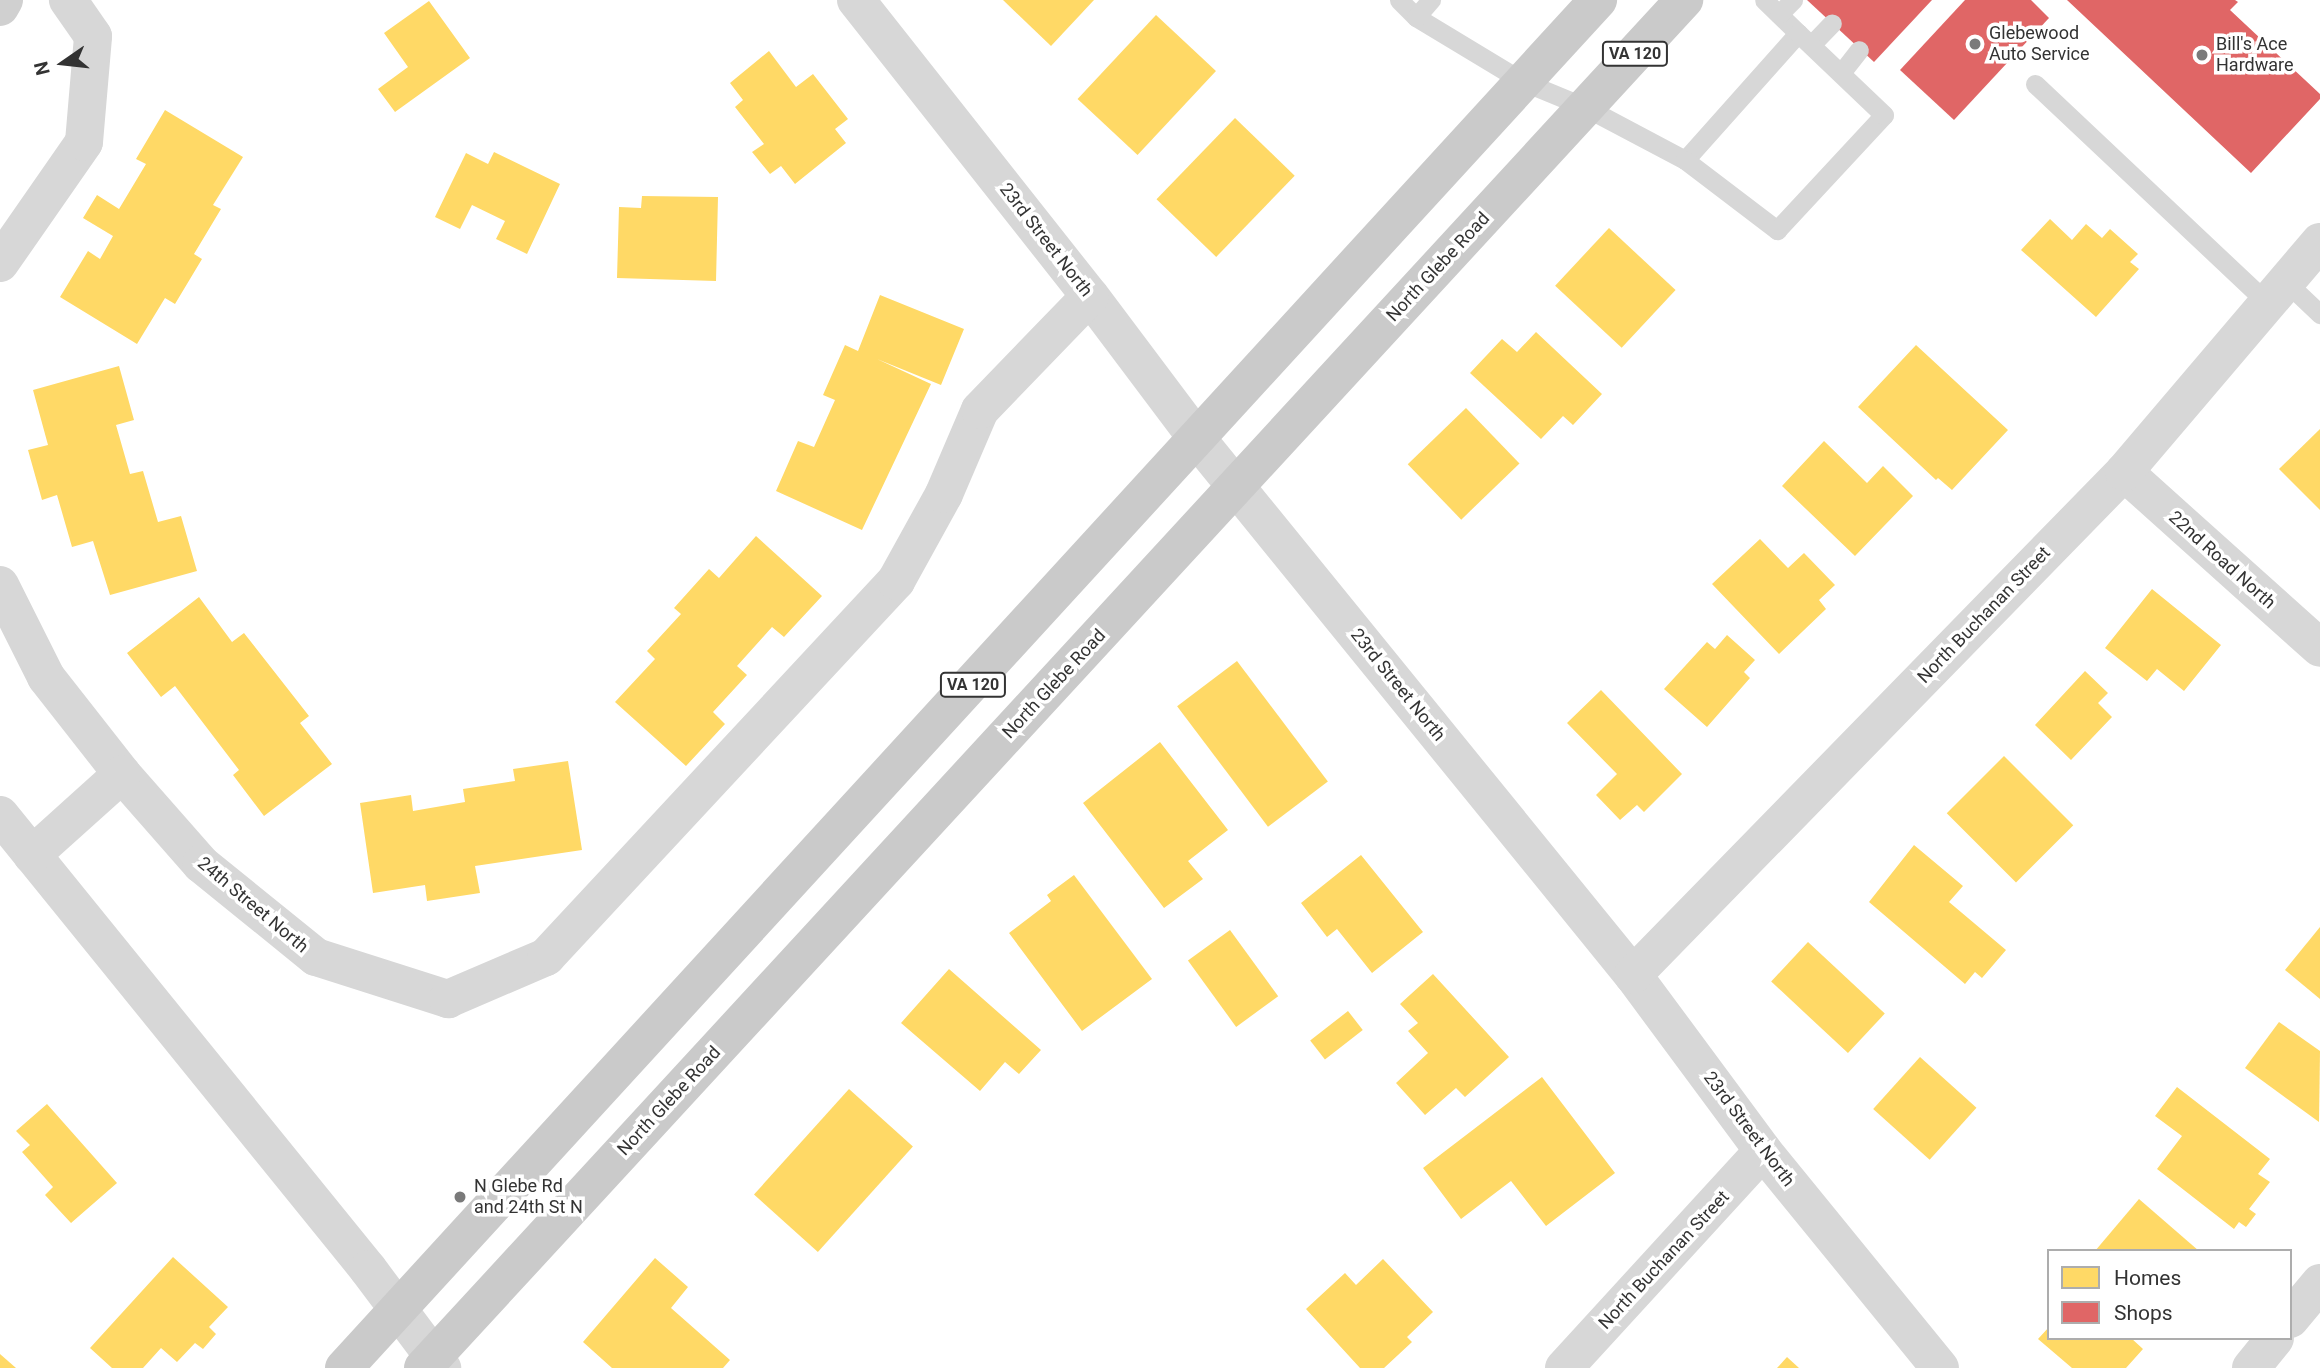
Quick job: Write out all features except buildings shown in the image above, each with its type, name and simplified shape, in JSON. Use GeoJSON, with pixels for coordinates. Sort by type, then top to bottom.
{"type":"FeatureCollection","features":[{"type":"Feature","properties":{"kind":"main road"},"geometry":{"type":"LineString","coordinates":[[0,7],[4,0]]}},
{"type":"Feature","properties":{"kind":"main road","name":"VA 120"},"geometry":{"type":"LineString","coordinates":[[344,1368],[1198,440],[1598,0]]}},
{"type":"Feature","properties":{"kind":"main road","name":"North Glebe Road"},"geometry":{"type":"LineString","coordinates":[[433,1364],[1684,0]]}},
{"type":"Feature","properties":{"kind":"street"},"geometry":{"type":"LineString","coordinates":[[0,263],[85,142],[93,36],[68,0]]}},
{"type":"Feature","properties":{"kind":"street","name":"23rd Street North"},"geometry":{"type":"LineString","coordinates":[[856,0],[1090,296],[1198,440],[1633,975],[1763,1151],[1940,1368]]}},
{"type":"Feature","properties":{"kind":"street","name":"North Buchanan Street"},"geometry":{"type":"LineString","coordinates":[[1633,975],[2124,472],[2320,242]]}},
{"type":"Feature","properties":{"kind":"street","name":"24th Street North"},"geometry":{"type":"LineString","coordinates":[[0,585],[46,677],[122,774],[201,864],[316,957],[448,999],[546,957],[896,581],[944,494],[980,410],[1090,296]]}},
{"type":"Feature","properties":{"kind":"street","name":"22nd Road North"},"geometry":{"type":"LineString","coordinates":[[2124,472],[2320,648]]}},
{"type":"Feature","properties":{"kind":"street"},"geometry":{"type":"LineString","coordinates":[[32,855],[122,774]]}},
{"type":"Feature","properties":{"kind":"street"},"geometry":{"type":"LineString","coordinates":[[0,815],[400,1308],[433,1364]]}},
{"type":"Feature","properties":{"kind":"street","name":"North Buchanan Street"},"geometry":{"type":"LineString","coordinates":[[1564,1368],[1763,1151]]}},
{"type":"Feature","properties":{"kind":"street"},"geometry":{"type":"LineString","coordinates":[[2292,1318],[2320,1283]]}},
{"type":"Feature","properties":{"kind":"street"},"geometry":{"type":"LineString","coordinates":[[2251,1368],[2273,1340]]}},
{"type":"Feature","properties":{"kind":"lane"},"geometry":{"type":"LineString","coordinates":[[1399,0],[1416,17],[1522,81],[1585,107],[1685,160],[1777,230],[1884,115],[1804,39],[1786,7],[1764,0]]}},
{"type":"Feature","properties":{"kind":"lane"},"geometry":{"type":"LineString","coordinates":[[1416,17],[1431,0]]}},
{"type":"Feature","properties":{"kind":"lane"},"geometry":{"type":"LineString","coordinates":[[1685,160],[1804,39],[1832,23]]}},
{"type":"Feature","properties":{"kind":"lane"},"geometry":{"type":"LineString","coordinates":[[1841,73],[1859,50]]}},
{"type":"Feature","properties":{"kind":"lane"},"geometry":{"type":"LineString","coordinates":[[2035,84],[2277,293],[2320,314]]}},
{"type":"Feature","properties":{"kind":"place","name":"Glebewood Auto Service"},"geometry":{"type":"Point","coordinates":[1975,44]}},
{"type":"Feature","properties":{"kind":"place","name":"Bill's Ace Hardware"},"geometry":{"type":"Point","coordinates":[2202,55]}},
{"type":"Feature","properties":{"kind":"place","name":"N Glebe Rd and 24th St N"},"geometry":{"type":"Point","coordinates":[460,1197]}}]}
